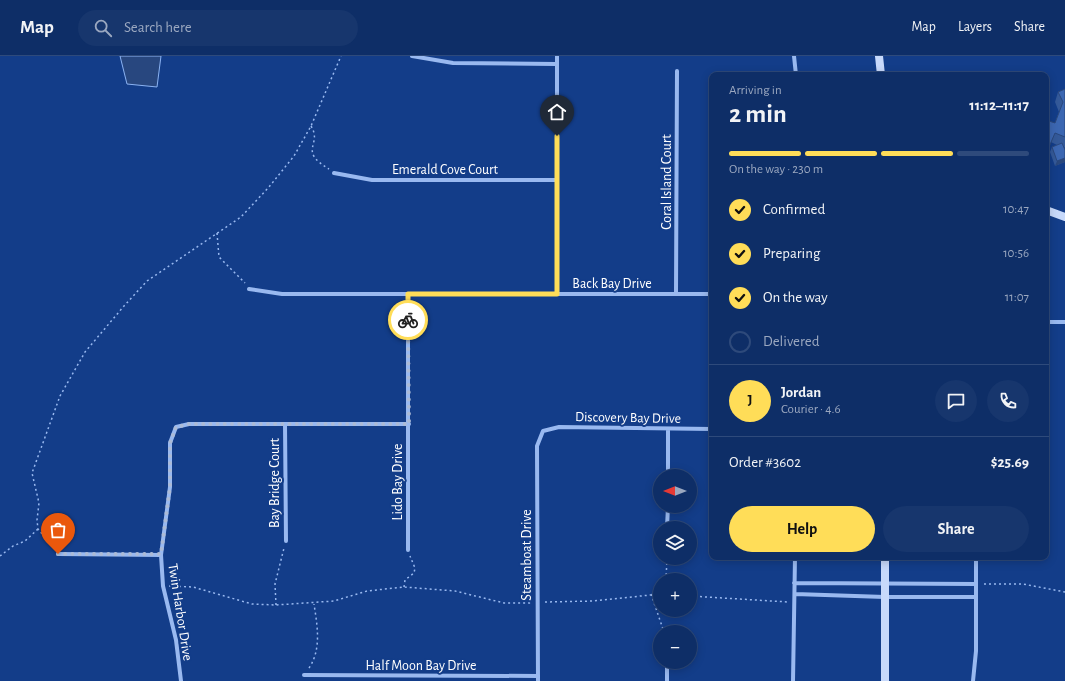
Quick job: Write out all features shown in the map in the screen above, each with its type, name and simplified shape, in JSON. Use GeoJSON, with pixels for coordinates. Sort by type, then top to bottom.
{"type":"FeatureCollection","features":[{"type":"Feature","properties":{"kind":"street"},"geometry":{"type":"LineString","coordinates":[[412,56],[453,63],[556,64]]}},
{"type":"Feature","properties":{"kind":"street"},"geometry":{"type":"LineString","coordinates":[[557,56],[557,294]]}},
{"type":"Feature","properties":{"kind":"street"},"geometry":{"type":"LineString","coordinates":[[794,56],[796,72]]}},
{"type":"Feature","properties":{"kind":"street"},"geometry":{"type":"LineString","coordinates":[[879,56],[881,72]]}},
{"type":"Feature","properties":{"kind":"street","name":"Coral Island Court"},"geometry":{"type":"LineString","coordinates":[[676,294],[677,71]]}},
{"type":"Feature","properties":{"kind":"street","name":"Emerald Cove Court"},"geometry":{"type":"LineString","coordinates":[[334,173],[372,180],[557,180]]}},
{"type":"Feature","properties":{"kind":"street"},"geometry":{"type":"LineString","coordinates":[[1049,211],[1065,217]]}},
{"type":"Feature","properties":{"kind":"street","name":"Back Bay Drive"},"geometry":{"type":"LineString","coordinates":[[249,289],[282,294],[709,294]]}},
{"type":"Feature","properties":{"kind":"street","name":"Lido Bay Drive"},"geometry":{"type":"LineString","coordinates":[[408,294],[408,550]]}},
{"type":"Feature","properties":{"kind":"street"},"geometry":{"type":"LineString","coordinates":[[1049,322],[1065,322]]}},
{"type":"Feature","properties":{"kind":"street","name":"Twin Harbor Drive"},"geometry":{"type":"LineString","coordinates":[[180,681],[176,640],[163,586],[161,554],[170,487],[170,443],[176,427],[189,424],[285,424]]}},
{"type":"Feature","properties":{"kind":"street"},"geometry":{"type":"LineString","coordinates":[[285,424],[409,424]]}},
{"type":"Feature","properties":{"kind":"street","name":"Bay Bridge Court"},"geometry":{"type":"LineString","coordinates":[[285,424],[286,541]]}},
{"type":"Feature","properties":{"kind":"street","name":"Discovery Bay Drive"},"geometry":{"type":"LineString","coordinates":[[543,431],[559,427],[709,429]]}},
{"type":"Feature","properties":{"kind":"street"},"geometry":{"type":"LineString","coordinates":[[668,429],[668,469]]}},
{"type":"Feature","properties":{"kind":"street","name":"Steamboat Drive"},"geometry":{"type":"LineString","coordinates":[[538,681],[537,446],[543,431]]}},
{"type":"Feature","properties":{"kind":"street"},"geometry":{"type":"LineString","coordinates":[[58,554],[161,554]]}},
{"type":"Feature","properties":{"kind":"street"},"geometry":{"type":"LineString","coordinates":[[793,681],[795,560]]}},
{"type":"Feature","properties":{"kind":"street"},"geometry":{"type":"LineString","coordinates":[[885,560],[885,681]]}},
{"type":"Feature","properties":{"kind":"street"},"geometry":{"type":"LineString","coordinates":[[973,681],[976,651],[976,560]]}},
{"type":"Feature","properties":{"kind":"street"},"geometry":{"type":"LineString","coordinates":[[794,583],[976,584]]}},
{"type":"Feature","properties":{"kind":"street"},"geometry":{"type":"LineString","coordinates":[[795,594],[885,597],[976,597]]}},
{"type":"Feature","properties":{"kind":"street"},"geometry":{"type":"LineString","coordinates":[[667,669],[667,681]]}},
{"type":"Feature","properties":{"kind":"street","name":"Half Moon Bay Drive"},"geometry":{"type":"LineString","coordinates":[[304,675],[409,678],[538,676]]}},
{"type":"Feature","properties":{"kind":"path"},"geometry":{"type":"LineString","coordinates":[[58,554],[38,528],[37,520],[39,503],[32,473],[60,396],[85,352],[147,281],[241,217],[269,187],[294,156],[311,126],[341,56]]}},
{"type":"Feature","properties":{"kind":"path"},"geometry":{"type":"LineString","coordinates":[[311,126],[314,134],[312,149],[315,160],[334,173]]}},
{"type":"Feature","properties":{"kind":"path"},"geometry":{"type":"LineString","coordinates":[[217,232],[219,257],[237,274],[249,289]]}},
{"type":"Feature","properties":{"kind":"path"},"geometry":{"type":"LineString","coordinates":[[0,556],[13,546],[25,541],[38,528]]}},
{"type":"Feature","properties":{"kind":"path"},"geometry":{"type":"LineString","coordinates":[[276,605],[276,584],[286,541]]}},
{"type":"Feature","properties":{"kind":"path"},"geometry":{"type":"LineString","coordinates":[[404,587],[405,580],[414,574],[415,568],[408,550]]}},
{"type":"Feature","properties":{"kind":"path"},"geometry":{"type":"LineString","coordinates":[[976,584],[1023,584],[1065,592]]}},
{"type":"Feature","properties":{"kind":"path"},"geometry":{"type":"LineString","coordinates":[[163,586],[193,587],[252,604],[276,605],[314,604],[334,601],[367,591],[404,587],[455,591],[504,603],[593,601],[651,594],[662,625]]}},
{"type":"Feature","properties":{"kind":"path"},"geometry":{"type":"LineString","coordinates":[[697,596],[794,602]]}},
{"type":"Feature","properties":{"kind":"path"},"geometry":{"type":"LineString","coordinates":[[304,675],[314,660],[318,639],[314,604]]}},
{"type":"Feature","properties":{"kind":"water"},"geometry":{"type":"Polygon","coordinates":[[[120,56],[161,56],[157,87],[127,84],[120,56]]]}},
{"type":"Feature","properties":{"kind":"building"},"geometry":{"type":"Polygon","coordinates":[[[1065,89],[1065,137],[1055,133],[1049,147],[1049,121],[1055,123],[1063,102],[1058,92],[1065,89]]]}},
{"type":"Feature","properties":{"kind":"building"},"geometry":{"type":"Polygon","coordinates":[[[1062,143],[1065,150],[1065,158],[1057,161],[1052,147],[1062,143]]]}},
{"type":"Feature","properties":{"kind":"way so far"},"geometry":{"type":"LineString","coordinates":[[58,554],[161,554],[170,487],[170,443],[176,427],[189,424],[409,424],[408,320]]}},
{"type":"Feature","properties":{"kind":"route"},"geometry":{"type":"LineString","coordinates":[[408,320],[408,294],[557,294],[557,136]]}}]}
